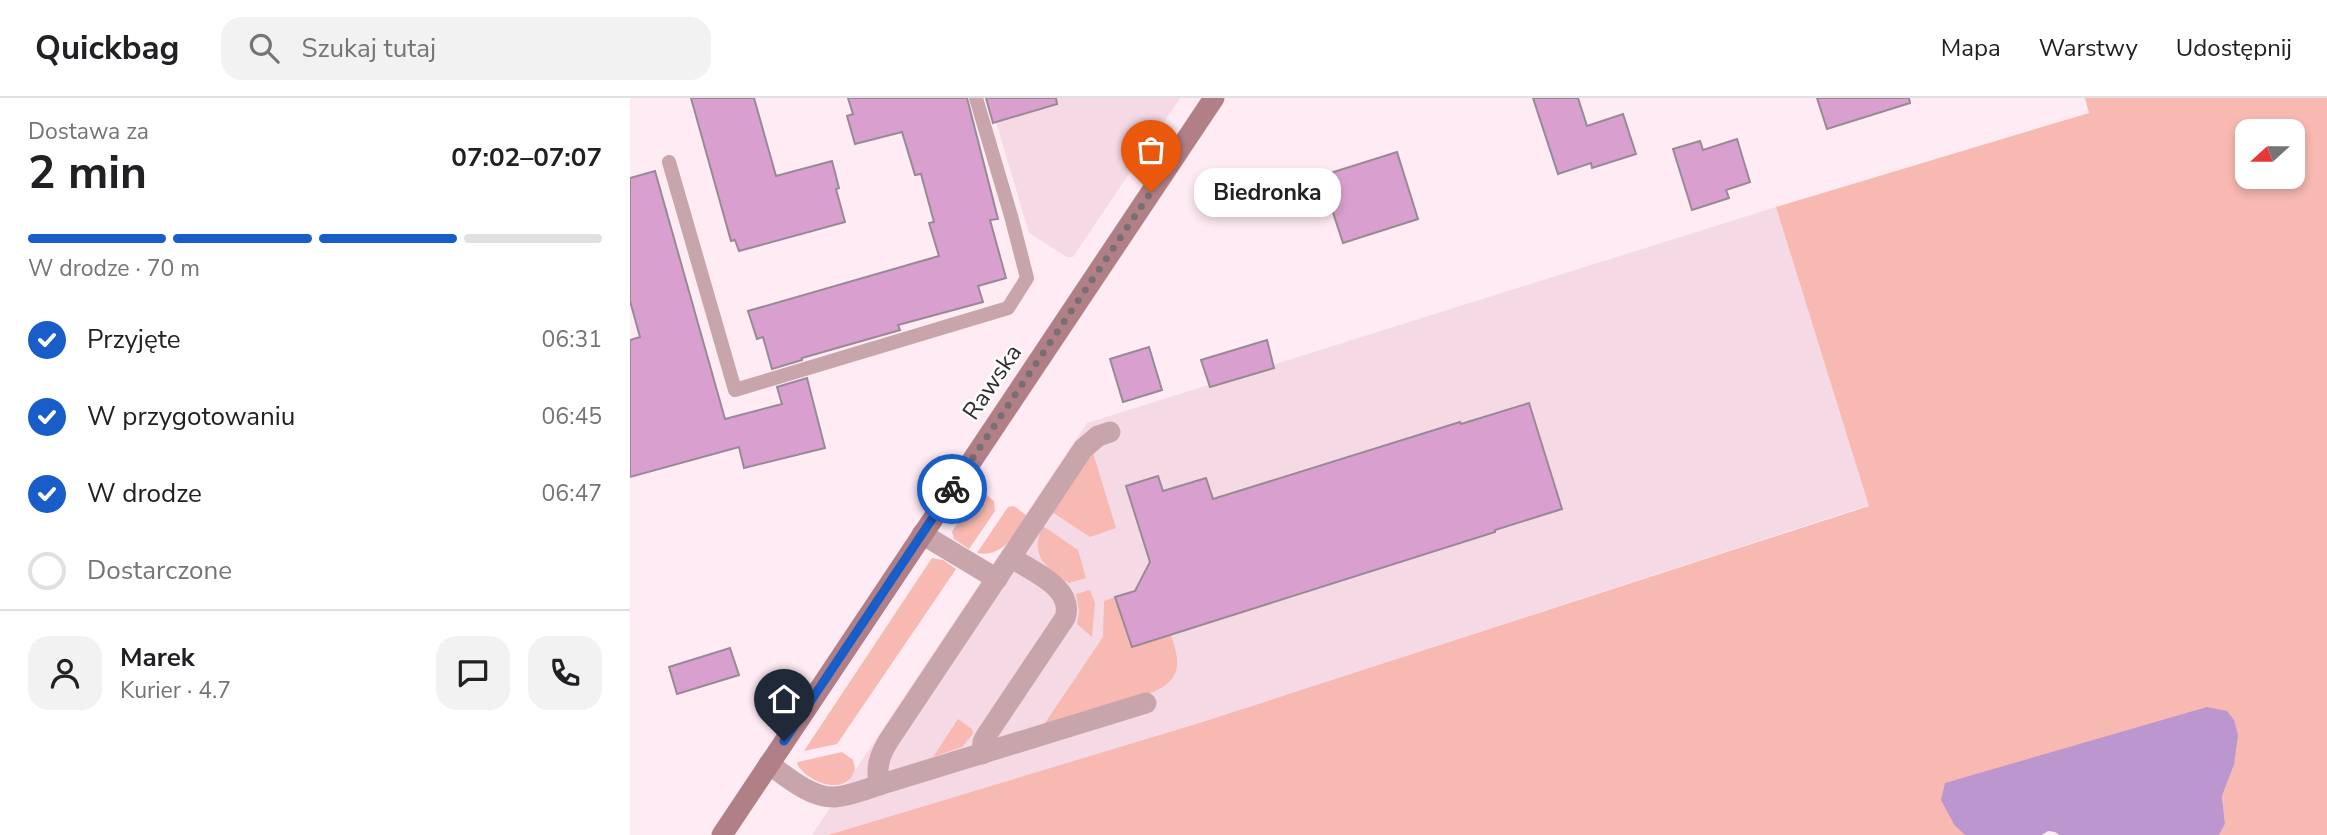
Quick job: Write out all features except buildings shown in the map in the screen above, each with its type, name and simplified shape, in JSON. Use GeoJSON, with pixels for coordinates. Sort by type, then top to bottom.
{"type":"FeatureCollection","features":[{"type":"Feature","properties":{"kind":"street","name":"Rawska"},"geometry":{"type":"LineString","coordinates":[[722,835],[1214,98]]}},
{"type":"Feature","properties":{"kind":"street"},"geometry":{"type":"LineString","coordinates":[[879,785],[877,771],[883,750],[1083,449],[1098,436],[1110,432]]}},
{"type":"Feature","properties":{"kind":"street"},"geometry":{"type":"LineString","coordinates":[[922,534],[997,579]]}},
{"type":"Feature","properties":{"kind":"street"},"geometry":{"type":"LineString","coordinates":[[982,754],[983,742],[1067,611],[1062,592],[1012,558]]}},
{"type":"Feature","properties":{"kind":"street"},"geometry":{"type":"LineString","coordinates":[[769,764],[808,790],[826,796],[844,795],[1146,703]]}},
{"type":"Feature","properties":{"kind":"lane"},"geometry":{"type":"LineString","coordinates":[[668,162],[734,390],[1008,308],[1027,278],[976,98]]}},
{"type":"Feature","properties":{"kind":"shaded area"},"geometry":{"type":"Polygon","coordinates":[[[989,98],[1180,98],[1073,257],[1067,257],[1029,233],[989,98]]]}},
{"type":"Feature","properties":{"kind":"shaded area"},"geometry":{"type":"Polygon","coordinates":[[[2085,98],[2327,98],[2327,835],[2219,835],[2225,824],[2222,796],[2234,765],[2012,765],[1946,783],[1955,826],[1965,835],[828,835],[1196,724],[1869,506],[1776,207],[2089,113],[2085,98]]]}},
{"type":"Feature","properties":{"kind":"shaded area"},"geometry":{"type":"Polygon","coordinates":[[[1776,207],[1869,505],[1196,724],[828,835],[812,835],[1087,423],[1776,207]]]}},
{"type":"Feature","properties":{"kind":"shaded area"},"geometry":{"type":"Polygon","coordinates":[[[1093,453],[1116,528],[1090,537],[1052,512],[1093,453]]]}},
{"type":"Feature","properties":{"kind":"shaded area"},"geometry":{"type":"Polygon","coordinates":[[[985,494],[994,501],[995,511],[969,549],[954,539],[952,532],[972,499],[985,494]]]}},
{"type":"Feature","properties":{"kind":"shaded area"},"geometry":{"type":"Polygon","coordinates":[[[1014,506],[1027,516],[1013,537],[994,552],[977,553],[1008,507],[1014,506]]]}},
{"type":"Feature","properties":{"kind":"shaded area"},"geometry":{"type":"Polygon","coordinates":[[[1043,526],[1078,550],[1086,578],[1069,583],[1042,560],[1038,545],[1043,526]]]}},
{"type":"Feature","properties":{"kind":"shaded area"},"geometry":{"type":"Polygon","coordinates":[[[932,558],[943,560],[956,569],[837,744],[804,751],[932,558]]]}},
{"type":"Feature","properties":{"kind":"shaded area"},"geometry":{"type":"Polygon","coordinates":[[[1090,590],[1095,603],[1092,637],[1077,624],[1079,611],[1076,594],[1090,590]]]}},
{"type":"Feature","properties":{"kind":"shaded area"},"geometry":{"type":"Polygon","coordinates":[[[1115,597],[1132,647],[1171,635],[1177,661],[1174,675],[1163,687],[1153,692],[1043,726],[1103,637],[1104,601],[1115,597]]]}},
{"type":"Feature","properties":{"kind":"shaded area"},"geometry":{"type":"Polygon","coordinates":[[[2207,707],[2227,711],[2234,720],[2238,735],[2234,765],[2222,796],[2225,824],[2219,835],[2059,835],[2048,831],[2042,835],[1965,835],[1955,826],[1941,800],[1945,783],[2207,707]]]}},
{"type":"Feature","properties":{"kind":"shaded area"},"geometry":{"type":"Polygon","coordinates":[[[958,719],[972,729],[973,734],[962,747],[933,757],[958,719]]]}},
{"type":"Feature","properties":{"kind":"shaded area"},"geometry":{"type":"Polygon","coordinates":[[[842,752],[853,760],[855,769],[851,778],[844,783],[836,785],[818,782],[797,764],[798,762],[842,752]]]}},
{"type":"Feature","properties":{"kind":"way so far"},"geometry":{"type":"LineString","coordinates":[[952,489],[1151,192]]}},
{"type":"Feature","properties":{"kind":"place","name":"Biedronka"},"geometry":{"type":"Point","coordinates":[1151,192]}},
{"type":"Feature","properties":{"kind":"route"},"geometry":{"type":"LineString","coordinates":[[784,741],[952,489]]}}]}
